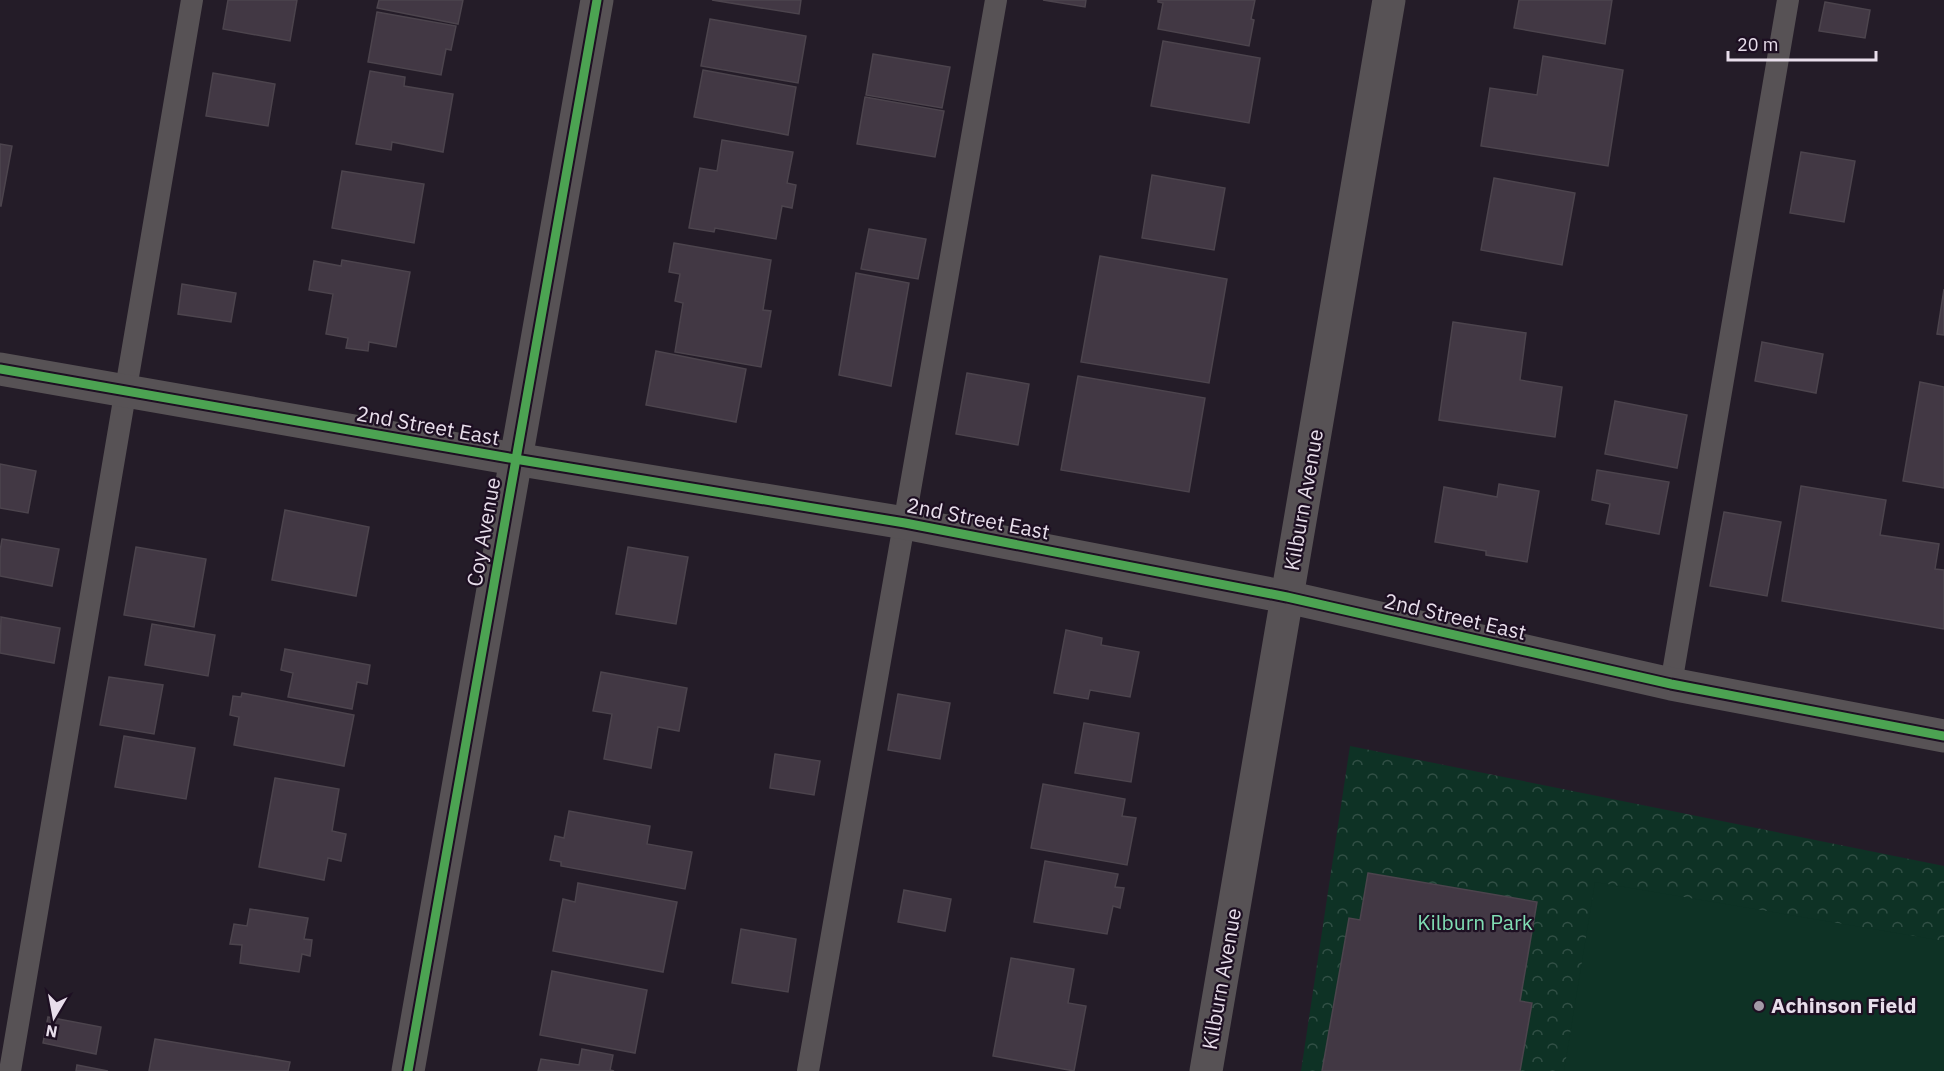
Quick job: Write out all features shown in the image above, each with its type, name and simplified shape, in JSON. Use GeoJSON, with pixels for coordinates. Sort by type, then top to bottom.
{"type":"FeatureCollection","features":[{"type":"Feature","properties":{"kind":"street","name":"Coy Avenue"},"geometry":{"type":"LineString","coordinates":[[408,1071],[597,0]]}},
{"type":"Feature","properties":{"kind":"street","name":"Kilburn Avenue"},"geometry":{"type":"LineString","coordinates":[[1206,1071],[1389,0]]}},
{"type":"Feature","properties":{"kind":"street","name":"2nd Street East"},"geometry":{"type":"LineString","coordinates":[[0,369],[515,459],[905,523],[1287,597],[1671,684],[1944,736]]}},
{"type":"Feature","properties":{"kind":"lane"},"geometry":{"type":"LineString","coordinates":[[10,1071],[192,0]]}},
{"type":"Feature","properties":{"kind":"lane"},"geometry":{"type":"LineString","coordinates":[[808,1071],[996,0]]}},
{"type":"Feature","properties":{"kind":"lane"},"geometry":{"type":"LineString","coordinates":[[1671,684],[1788,0]]}},
{"type":"Feature","properties":{"kind":"green space","name":"Kilburn Park"},"geometry":{"type":"Polygon","coordinates":[[[1350,746],[1944,866],[1944,1071],[1301,1071],[1350,746]]]}},
{"type":"Feature","properties":{"kind":"green space","name":"Achinson Field"},"geometry":{"type":"Polygon","coordinates":[[[1595,882],[1944,941],[1944,1071],[1564,1071],[1595,882]]]}},
{"type":"Feature","properties":{"kind":"building"},"geometry":{"type":"Polygon","coordinates":[[[228,0],[297,0],[290,41],[223,29],[228,0]]]}},
{"type":"Feature","properties":{"kind":"building"},"geometry":{"type":"Polygon","coordinates":[[[379,0],[463,0],[458,24],[377,8],[379,0]]]}},
{"type":"Feature","properties":{"kind":"building"},"geometry":{"type":"Polygon","coordinates":[[[712,0],[801,0],[799,14],[712,0]]]}},
{"type":"Feature","properties":{"kind":"building"},"geometry":{"type":"Polygon","coordinates":[[[1043,0],[1086,0],[1085,7],[1043,0]]]}},
{"type":"Feature","properties":{"kind":"building"},"geometry":{"type":"Polygon","coordinates":[[[1158,0],[1255,0],[1249,46],[1158,29],[1163,3],[1158,0]]]}},
{"type":"Feature","properties":{"kind":"building"},"geometry":{"type":"Polygon","coordinates":[[[1519,0],[1612,0],[1605,44],[1514,28],[1519,0]]]}},
{"type":"Feature","properties":{"kind":"building"},"geometry":{"type":"Polygon","coordinates":[[[1825,2],[1870,10],[1865,38],[1819,31],[1825,2]]]}},
{"type":"Feature","properties":{"kind":"building"},"geometry":{"type":"Polygon","coordinates":[[[377,12],[456,26],[451,50],[446,49],[441,75],[368,62],[377,12]]]}},
{"type":"Feature","properties":{"kind":"building"},"geometry":{"type":"Polygon","coordinates":[[[710,19],[806,36],[798,83],[701,66],[710,19]]]}},
{"type":"Feature","properties":{"kind":"building"},"geometry":{"type":"Polygon","coordinates":[[[1163,41],[1260,58],[1249,123],[1151,106],[1163,41]]]}},
{"type":"Feature","properties":{"kind":"building"},"geometry":{"type":"Polygon","coordinates":[[[873,54],[950,67],[942,108],[866,95],[873,54]]]}},
{"type":"Feature","properties":{"kind":"building"},"geometry":{"type":"Polygon","coordinates":[[[1543,56],[1623,70],[1608,166],[1481,146],[1490,88],[1537,95],[1543,56]]]}},
{"type":"Feature","properties":{"kind":"building"},"geometry":{"type":"Polygon","coordinates":[[[703,70],[796,87],[788,135],[694,117],[703,70]]]}},
{"type":"Feature","properties":{"kind":"building"},"geometry":{"type":"Polygon","coordinates":[[[370,71],[405,77],[404,86],[453,94],[443,152],[392,142],[391,150],[356,144],[370,71]]]}},
{"type":"Feature","properties":{"kind":"building"},"geometry":{"type":"Polygon","coordinates":[[[213,73],[275,84],[268,126],[206,116],[213,73]]]}},
{"type":"Feature","properties":{"kind":"building"},"geometry":{"type":"Polygon","coordinates":[[[865,97],[944,111],[935,157],[857,144],[865,97]]]}},
{"type":"Feature","properties":{"kind":"building"},"geometry":{"type":"Polygon","coordinates":[[[722,140],[793,152],[787,183],[796,185],[792,208],[782,206],[776,239],[715,228],[714,232],[689,228],[700,168],[717,171],[722,140]]]}},
{"type":"Feature","properties":{"kind":"building"},"geometry":{"type":"Polygon","coordinates":[[[0,144],[12,146],[1,206],[0,206],[0,144]]]}},
{"type":"Feature","properties":{"kind":"building"},"geometry":{"type":"Polygon","coordinates":[[[1801,152],[1855,161],[1844,222],[1790,213],[1801,152]]]}},
{"type":"Feature","properties":{"kind":"building"},"geometry":{"type":"Polygon","coordinates":[[[342,171],[424,184],[414,243],[332,228],[342,171]]]}},
{"type":"Feature","properties":{"kind":"building"},"geometry":{"type":"Polygon","coordinates":[[[1152,175],[1225,188],[1214,250],[1142,238],[1152,175]]]}},
{"type":"Feature","properties":{"kind":"building"},"geometry":{"type":"Polygon","coordinates":[[[1494,178],[1575,193],[1562,265],[1481,250],[1494,178]]]}},
{"type":"Feature","properties":{"kind":"building"},"geometry":{"type":"Polygon","coordinates":[[[869,229],[926,239],[918,279],[861,269],[869,229]]]}},
{"type":"Feature","properties":{"kind":"building"},"geometry":{"type":"Polygon","coordinates":[[[674,243],[771,260],[763,310],[771,311],[761,367],[675,352],[683,303],[675,301],[680,274],[669,272],[674,243]]]}},
{"type":"Feature","properties":{"kind":"building"},"geometry":{"type":"Polygon","coordinates":[[[1100,256],[1227,279],[1209,383],[1081,362],[1100,256]]]}},
{"type":"Feature","properties":{"kind":"building"},"geometry":{"type":"Polygon","coordinates":[[[342,260],[410,272],[396,347],[369,342],[368,351],[346,348],[348,338],[326,334],[333,294],[309,290],[314,261],[341,266],[342,260]]]}},
{"type":"Feature","properties":{"kind":"building"},"geometry":{"type":"Polygon","coordinates":[[[856,273],[909,283],[891,386],[839,375],[856,273]]]}},
{"type":"Feature","properties":{"kind":"building"},"geometry":{"type":"Polygon","coordinates":[[[182,284],[236,293],[231,322],[178,314],[182,284]]]}},
{"type":"Feature","properties":{"kind":"building"},"geometry":{"type":"Polygon","coordinates":[[[1944,289],[1944,335],[1937,334],[1944,289]]]}},
{"type":"Feature","properties":{"kind":"building"},"geometry":{"type":"Polygon","coordinates":[[[1453,322],[1526,333],[1520,380],[1562,387],[1555,437],[1439,420],[1453,322]]]}},
{"type":"Feature","properties":{"kind":"building"},"geometry":{"type":"Polygon","coordinates":[[[1762,342],[1823,354],[1816,393],[1755,381],[1762,342]]]}},
{"type":"Feature","properties":{"kind":"building"},"geometry":{"type":"Polygon","coordinates":[[[656,351],[746,369],[736,422],[646,405],[656,351]]]}},
{"type":"Feature","properties":{"kind":"building"},"geometry":{"type":"Polygon","coordinates":[[[967,373],[1029,384],[1018,445],[956,434],[967,373]]]}},
{"type":"Feature","properties":{"kind":"building"},"geometry":{"type":"Polygon","coordinates":[[[1078,376],[1205,398],[1189,492],[1061,470],[1078,376]]]}},
{"type":"Feature","properties":{"kind":"building"},"geometry":{"type":"Polygon","coordinates":[[[1920,382],[1944,387],[1944,488],[1903,481],[1920,382]]]}},
{"type":"Feature","properties":{"kind":"building"},"geometry":{"type":"Polygon","coordinates":[[[1615,401],[1687,415],[1677,468],[1605,454],[1615,401]]]}},
{"type":"Feature","properties":{"kind":"building"},"geometry":{"type":"Polygon","coordinates":[[[0,464],[36,471],[28,513],[0,508],[0,464]]]}},
{"type":"Feature","properties":{"kind":"building"},"geometry":{"type":"Polygon","coordinates":[[[1597,470],[1669,482],[1659,534],[1606,524],[1610,504],[1592,500],[1597,470]]]}},
{"type":"Feature","properties":{"kind":"building"},"geometry":{"type":"Polygon","coordinates":[[[1499,484],[1539,491],[1527,562],[1486,555],[1486,551],[1435,542],[1444,487],[1497,497],[1499,484]]]}},
{"type":"Feature","properties":{"kind":"building"},"geometry":{"type":"Polygon","coordinates":[[[1801,486],[1886,500],[1880,535],[1939,544],[1935,569],[1944,570],[1944,629],[1782,601],[1801,486]]]}},
{"type":"Feature","properties":{"kind":"building"},"geometry":{"type":"Polygon","coordinates":[[[285,510],[369,527],[356,596],[272,580],[285,510]]]}},
{"type":"Feature","properties":{"kind":"building"},"geometry":{"type":"Polygon","coordinates":[[[1724,512],[1781,522],[1767,596],[1710,586],[1724,512]]]}},
{"type":"Feature","properties":{"kind":"building"},"geometry":{"type":"Polygon","coordinates":[[[2,539],[59,549],[52,586],[0,576],[2,539]]]}},
{"type":"Feature","properties":{"kind":"building"},"geometry":{"type":"Polygon","coordinates":[[[136,547],[206,559],[194,627],[124,615],[136,547]]]}},
{"type":"Feature","properties":{"kind":"building"},"geometry":{"type":"Polygon","coordinates":[[[628,547],[688,557],[676,624],[616,614],[628,547]]]}},
{"type":"Feature","properties":{"kind":"building"},"geometry":{"type":"Polygon","coordinates":[[[1,617],[60,628],[54,663],[0,653],[1,617]]]}},
{"type":"Feature","properties":{"kind":"building"},"geometry":{"type":"Polygon","coordinates":[[[152,624],[215,635],[208,676],[145,665],[152,624]]]}},
{"type":"Feature","properties":{"kind":"building"},"geometry":{"type":"Polygon","coordinates":[[[1066,630],[1102,638],[1101,645],[1139,652],[1130,697],[1090,690],[1088,699],[1054,693],[1066,630]]]}},
{"type":"Feature","properties":{"kind":"building"},"geometry":{"type":"Polygon","coordinates":[[[285,649],[370,665],[367,684],[357,682],[352,709],[288,697],[293,673],[281,670],[285,649]]]}},
{"type":"Feature","properties":{"kind":"building"},"geometry":{"type":"Polygon","coordinates":[[[601,672],[687,688],[679,731],[658,727],[651,768],[604,759],[612,714],[593,711],[601,672]]]}},
{"type":"Feature","properties":{"kind":"building"},"geometry":{"type":"Polygon","coordinates":[[[109,677],[163,685],[154,734],[100,725],[109,677]]]}},
{"type":"Feature","properties":{"kind":"building"},"geometry":{"type":"Polygon","coordinates":[[[242,693],[354,715],[344,766],[234,745],[239,717],[230,715],[233,696],[241,697],[242,693]]]}},
{"type":"Feature","properties":{"kind":"building"},"geometry":{"type":"Polygon","coordinates":[[[898,694],[950,703],[940,759],[888,750],[898,694]]]}},
{"type":"Feature","properties":{"kind":"building"},"geometry":{"type":"Polygon","coordinates":[[[1084,723],[1139,733],[1131,782],[1075,773],[1084,723]]]}},
{"type":"Feature","properties":{"kind":"building"},"geometry":{"type":"Polygon","coordinates":[[[124,736],[195,748],[186,799],[115,787],[124,736]]]}},
{"type":"Feature","properties":{"kind":"building"},"geometry":{"type":"Polygon","coordinates":[[[775,754],[820,761],[814,795],[770,788],[775,754]]]}},
{"type":"Feature","properties":{"kind":"building"},"geometry":{"type":"Polygon","coordinates":[[[275,778],[339,789],[332,831],[346,834],[341,861],[328,858],[324,880],[259,867],[275,778]]]}},
{"type":"Feature","properties":{"kind":"building"},"geometry":{"type":"Polygon","coordinates":[[[1043,784],[1125,799],[1122,816],[1136,818],[1127,865],[1031,848],[1043,784]]]}},
{"type":"Feature","properties":{"kind":"building"},"geometry":{"type":"Polygon","coordinates":[[[569,811],[650,826],[647,844],[692,852],[685,889],[561,866],[561,862],[550,860],[555,836],[564,838],[569,811]]]}},
{"type":"Feature","properties":{"kind":"building"},"geometry":{"type":"Polygon","coordinates":[[[1045,861],[1118,874],[1115,887],[1124,888],[1120,908],[1113,906],[1107,934],[1034,922],[1045,861]]]}},
{"type":"Feature","properties":{"kind":"building"},"geometry":{"type":"Polygon","coordinates":[[[1368,873],[1537,902],[1520,1001],[1532,1003],[1520,1071],[1322,1071],[1349,918],[1360,920],[1368,873]]]}},
{"type":"Feature","properties":{"kind":"building"},"geometry":{"type":"Polygon","coordinates":[[[578,883],[677,902],[663,972],[553,951],[563,899],[575,902],[578,883]]]}},
{"type":"Feature","properties":{"kind":"building"},"geometry":{"type":"Polygon","coordinates":[[[904,890],[951,899],[945,931],[898,922],[904,890]]]}},
{"type":"Feature","properties":{"kind":"building"},"geometry":{"type":"Polygon","coordinates":[[[250,909],[308,918],[304,939],[312,940],[310,956],[302,954],[299,972],[240,963],[242,945],[230,944],[234,924],[247,926],[250,909]]]}},
{"type":"Feature","properties":{"kind":"building"},"geometry":{"type":"Polygon","coordinates":[[[741,929],[796,939],[788,992],[732,983],[741,929]]]}},
{"type":"Feature","properties":{"kind":"building"},"geometry":{"type":"Polygon","coordinates":[[[1011,958],[1074,969],[1068,1003],[1086,1006],[1074,1071],[993,1056],[1011,958]]]}},
{"type":"Feature","properties":{"kind":"building"},"geometry":{"type":"Polygon","coordinates":[[[552,971],[647,990],[635,1053],[540,1035],[552,971]]]}},
{"type":"Feature","properties":{"kind":"building"},"geometry":{"type":"Polygon","coordinates":[[[48,1017],[101,1027],[96,1054],[43,1043],[48,1017]]]}},
{"type":"Feature","properties":{"kind":"building"},"geometry":{"type":"Polygon","coordinates":[[[155,1039],[290,1062],[288,1071],[149,1071],[155,1039]]]}},
{"type":"Feature","properties":{"kind":"building"},"geometry":{"type":"Polygon","coordinates":[[[582,1049],[613,1055],[610,1070],[614,1071],[538,1071],[541,1059],[579,1065],[582,1049]]]}},
{"type":"Feature","properties":{"kind":"building"},"geometry":{"type":"Polygon","coordinates":[[[77,1065],[108,1071],[76,1071],[77,1065]]]}},
{"type":"Feature","properties":{"kind":"cycle path"},"geometry":{"type":"LineString","coordinates":[[408,1071],[597,0]]}},
{"type":"Feature","properties":{"kind":"cycle path"},"geometry":{"type":"LineString","coordinates":[[0,369],[515,459],[905,523],[1287,597],[1671,684],[1944,736]]}},
{"type":"Feature","properties":{"kind":"place","name":"Achinson Field"},"geometry":{"type":"Point","coordinates":[1759,1006]}}]}
